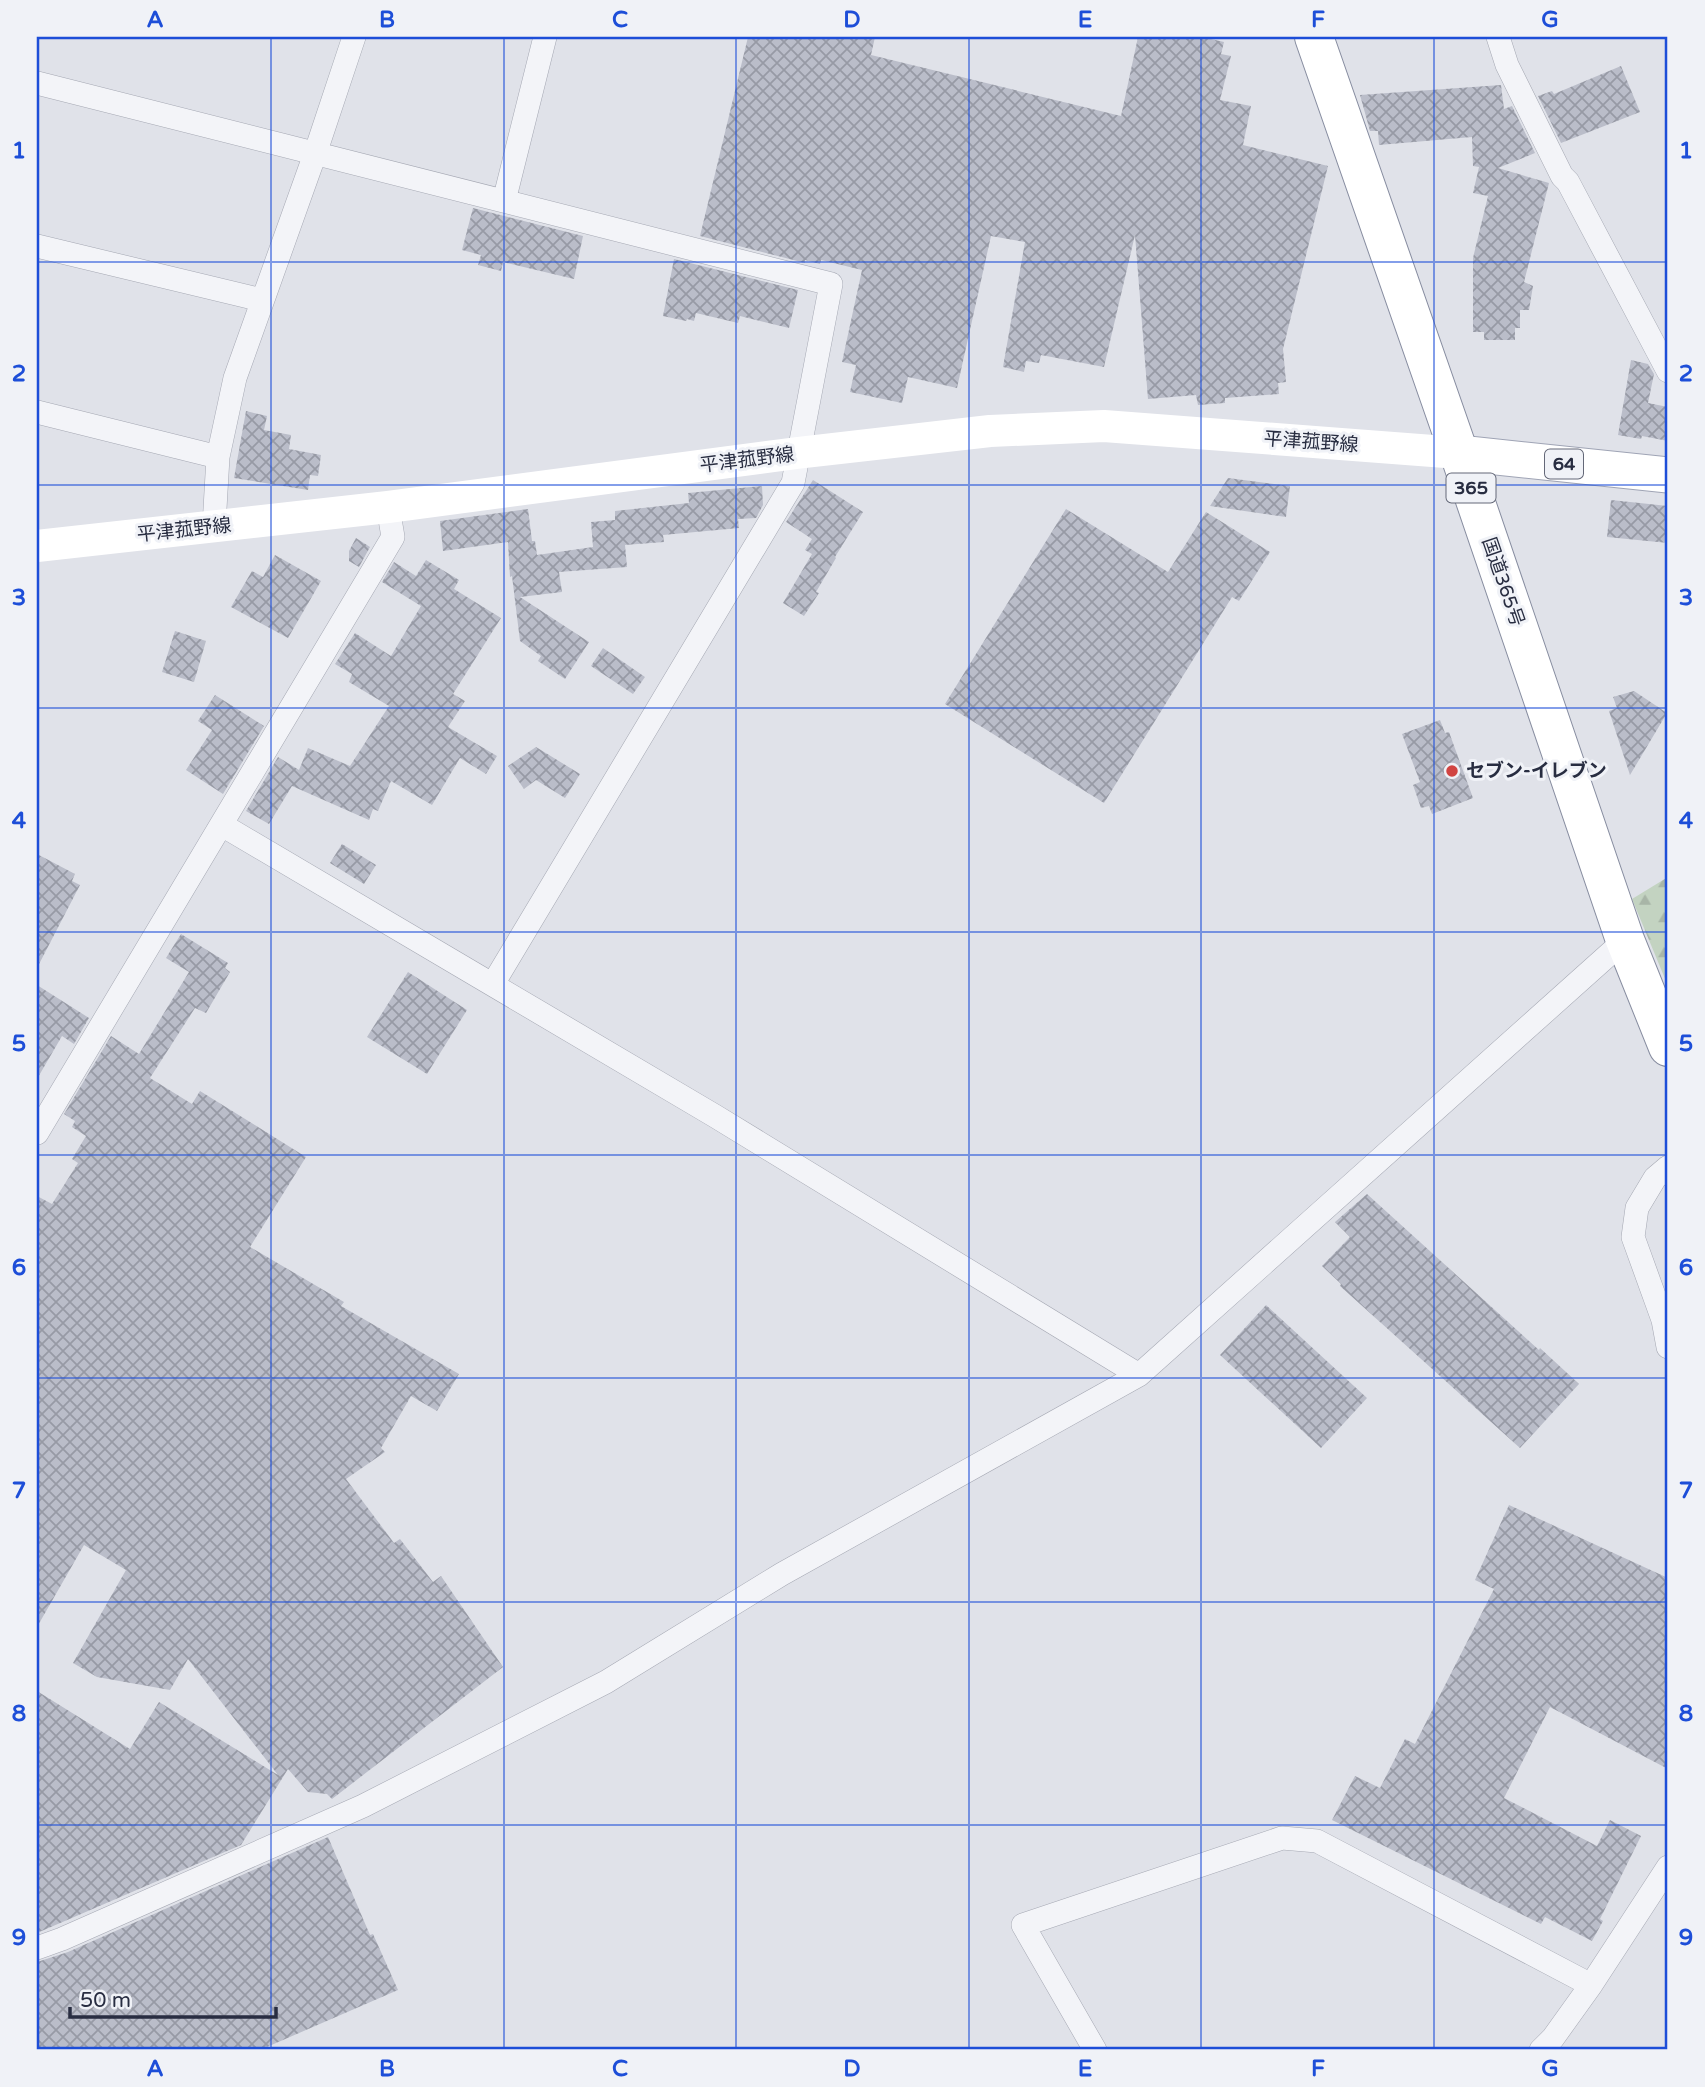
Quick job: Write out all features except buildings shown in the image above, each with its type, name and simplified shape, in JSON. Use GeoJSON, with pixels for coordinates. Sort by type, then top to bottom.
{"type":"FeatureCollection","features":[{"type":"Feature","properties":{"kind":"highway","name":"国道365号"},"geometry":{"type":"LineString","coordinates":[[1314,37],[1625,940],[1668,1047]]}},
{"type":"Feature","properties":{"kind":"main road","name":"平津菰野線"},"geometry":{"type":"LineString","coordinates":[[37,546],[388,507],[797,453],[990,431],[1104,426],[1459,453]]}},
{"type":"Feature","properties":{"kind":"main road","name":"64"},"geometry":{"type":"LineString","coordinates":[[1459,453],[1668,475]]}},
{"type":"Feature","properties":{"kind":"street"},"geometry":{"type":"LineString","coordinates":[[214,526],[218,457],[235,378],[354,37]]}},
{"type":"Feature","properties":{"kind":"street"},"geometry":{"type":"LineString","coordinates":[[1498,37],[1507,65],[1562,176],[1568,181],[1668,370]]}},
{"type":"Feature","properties":{"kind":"street"},"geometry":{"type":"LineString","coordinates":[[504,201],[541,38]]}},
{"type":"Feature","properties":{"kind":"street"},"geometry":{"type":"LineString","coordinates":[[37,83],[831,284],[793,483],[493,984]]}},
{"type":"Feature","properties":{"kind":"street"},"geometry":{"type":"LineString","coordinates":[[37,246],[262,300]]}},
{"type":"Feature","properties":{"kind":"street"},"geometry":{"type":"LineString","coordinates":[[37,412],[218,457]]}},
{"type":"Feature","properties":{"kind":"street"},"geometry":{"type":"LineString","coordinates":[[37,1133],[393,537],[388,507]]}},
{"type":"Feature","properties":{"kind":"street"},"geometry":{"type":"LineString","coordinates":[[222,825],[715,1116],[1139,1375]]}},
{"type":"Feature","properties":{"kind":"street"},"geometry":{"type":"LineString","coordinates":[[37,1948],[363,1806],[606,1682],[782,1574],[1139,1375],[1625,940]]}},
{"type":"Feature","properties":{"kind":"street"},"geometry":{"type":"LineString","coordinates":[[1668,1167],[1655,1178],[1637,1208],[1633,1237],[1662,1320],[1668,1347]]}},
{"type":"Feature","properties":{"kind":"street"},"geometry":{"type":"LineString","coordinates":[[1095,2050],[1023,1925],[1282,1838],[1317,1842],[1591,1984]]}},
{"type":"Feature","properties":{"kind":"street"},"geometry":{"type":"LineString","coordinates":[[1541,2050],[1553,2038],[1591,1984],[1668,1867]]}},
{"type":"Feature","properties":{"kind":"green space"},"geometry":{"type":"Polygon","coordinates":[[[1668,877],[1668,986],[1632,899],[1668,877]]]}},
{"type":"Feature","properties":{"kind":"place","name":"セブン-イレブン"},"geometry":{"type":"Point","coordinates":[1452,771]}}]}
